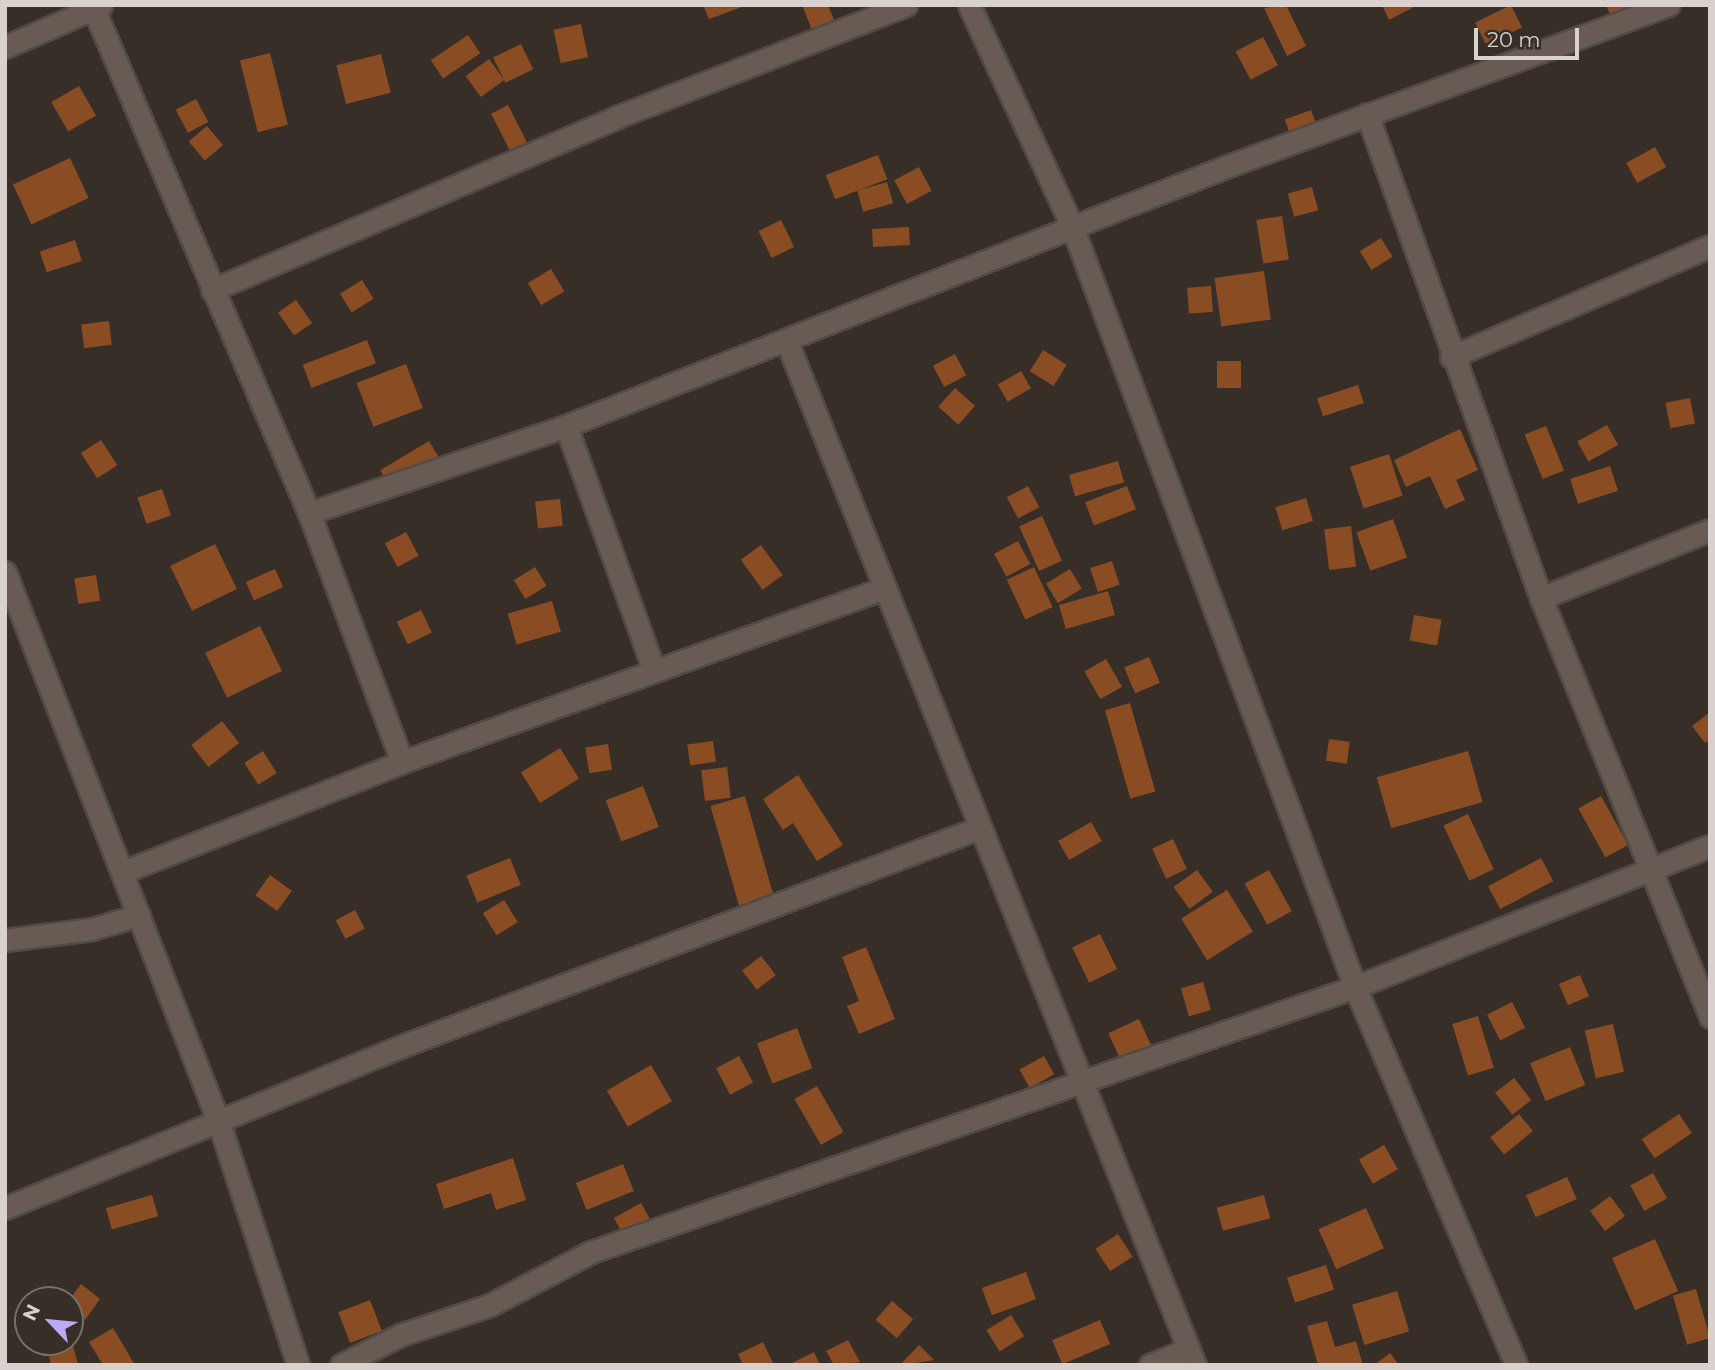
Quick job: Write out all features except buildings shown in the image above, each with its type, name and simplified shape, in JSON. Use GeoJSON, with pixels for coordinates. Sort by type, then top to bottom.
{"type":"FeatureCollection","features":[{"type":"Feature","properties":{"kind":"street"},"geometry":{"type":"LineString","coordinates":[[212,290],[617,117],[906,5]]}},
{"type":"Feature","properties":{"kind":"street"},"geometry":{"type":"LineString","coordinates":[[969,5],[1072,226],[1355,987],[1517,1365]]}},
{"type":"Feature","properties":{"kind":"street"},"geometry":{"type":"LineString","coordinates":[[309,513],[566,426],[787,342],[1072,226],[1367,114],[1668,5]]}},
{"type":"Feature","properties":{"kind":"street"},"geometry":{"type":"LineString","coordinates":[[5,47],[95,6],[212,290],[309,513],[402,762]]}},
{"type":"Feature","properties":{"kind":"street"},"geometry":{"type":"LineString","coordinates":[[1367,114],[1451,357],[1541,598],[1648,871],[1710,1017]]}},
{"type":"Feature","properties":{"kind":"street"},"geometry":{"type":"LineString","coordinates":[[1451,357],[1710,246]]}},
{"type":"Feature","properties":{"kind":"street"},"geometry":{"type":"LineString","coordinates":[[787,342],[882,589],[1087,1084],[1192,1357],[1150,1365]]}},
{"type":"Feature","properties":{"kind":"street"},"geometry":{"type":"LineString","coordinates":[[566,426],[654,670]]}},
{"type":"Feature","properties":{"kind":"street"},"geometry":{"type":"LineString","coordinates":[[1541,598],[1710,530]]}},
{"type":"Feature","properties":{"kind":"street"},"geometry":{"type":"LineString","coordinates":[[5,572],[219,1123],[298,1365]]}},
{"type":"Feature","properties":{"kind":"street"},"geometry":{"type":"LineString","coordinates":[[123,872],[402,762],[882,589]]}},
{"type":"Feature","properties":{"kind":"street"},"geometry":{"type":"LineString","coordinates":[[5,1208],[411,1043],[979,828]]}},
{"type":"Feature","properties":{"kind":"street"},"geometry":{"type":"LineString","coordinates":[[341,1365],[401,1335],[490,1305],[591,1252],[1087,1084],[1355,987],[1710,846]]}},
{"type":"Feature","properties":{"kind":"street"},"geometry":{"type":"LineString","coordinates":[[5,940],[92,929],[139,915]]}}]}
